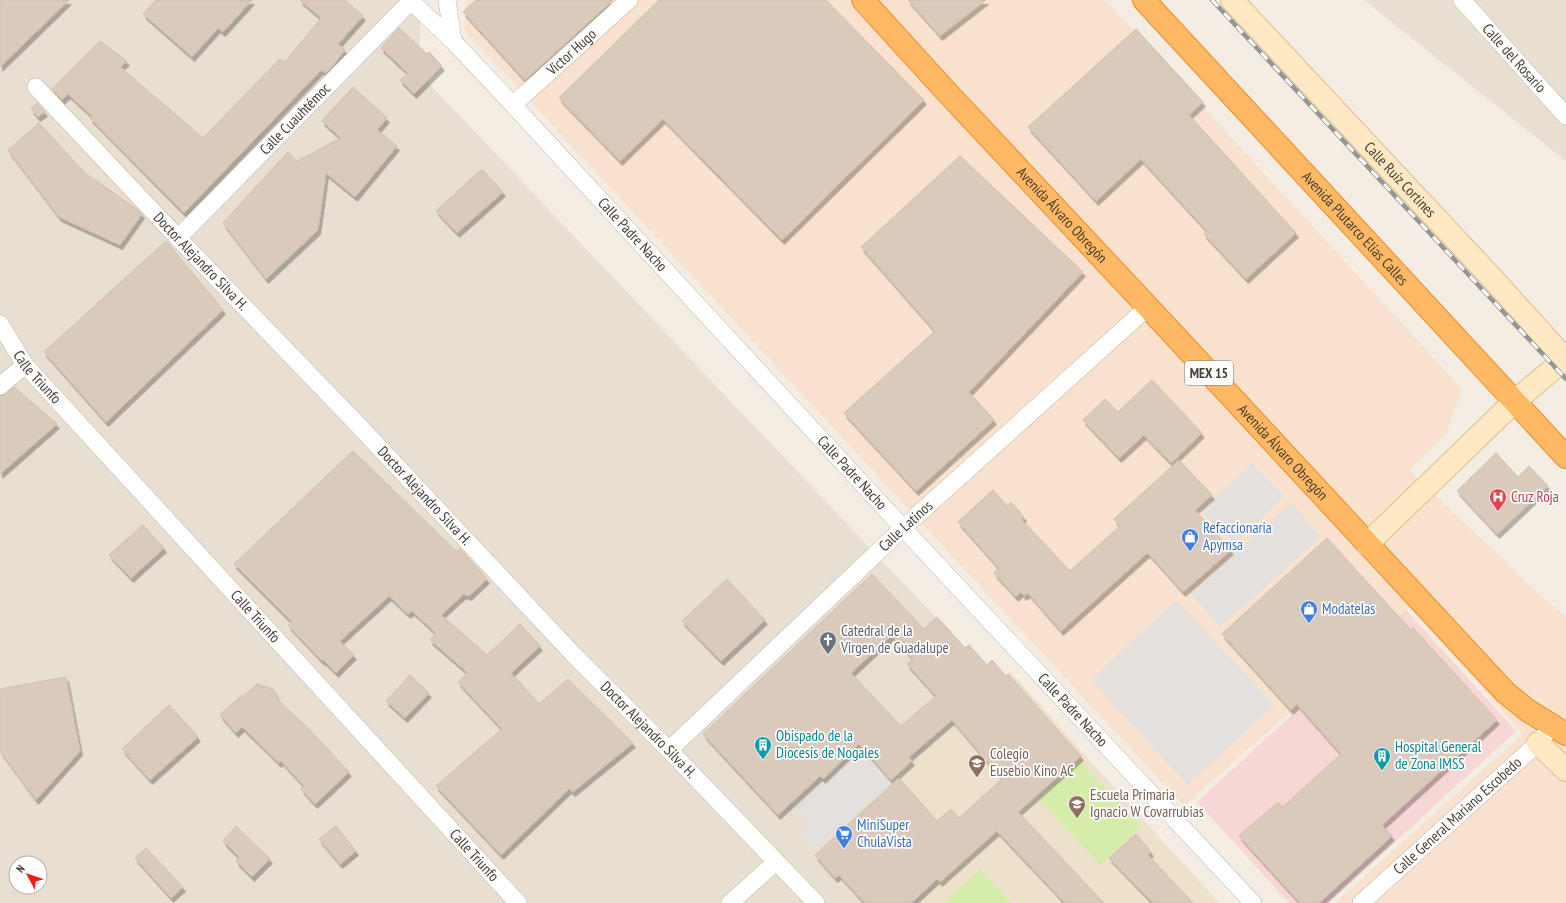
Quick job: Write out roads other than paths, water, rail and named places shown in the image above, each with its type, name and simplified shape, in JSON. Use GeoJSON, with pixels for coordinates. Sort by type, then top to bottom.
{"type":"FeatureCollection","features":[{"type":"Feature","properties":{"kind":"highway","name":"Avenida Álvaro Obregón"},"geometry":{"type":"LineString","coordinates":[[863,0],[1505,692],[1527,710],[1559,730]]}},
{"type":"Feature","properties":{"kind":"highway","name":"Avenida Plutarco Elías Calles"},"geometry":{"type":"LineString","coordinates":[[1144,0],[1566,457]]}},
{"type":"Feature","properties":{"kind":"street","name":"Calle Padre Nacho"},"geometry":{"type":"LineString","coordinates":[[411,0],[453,41],[513,105],[903,528],[1253,903]]}},
{"type":"Feature","properties":{"kind":"street","name":"Calle Cuauhtémoc"},"geometry":{"type":"LineString","coordinates":[[178,238],[411,0]]}},
{"type":"Feature","properties":{"kind":"street"},"geometry":{"type":"LineString","coordinates":[[447,0],[453,41]]}},
{"type":"Feature","properties":{"kind":"street","name":"Víctor Hugo"},"geometry":{"type":"LineString","coordinates":[[513,105],[629,0]]}},
{"type":"Feature","properties":{"kind":"street","name":"Calle Ruíz Cortines"},"geometry":{"type":"LineString","coordinates":[[1232,0],[1492,278],[1565,359]]}},
{"type":"Feature","properties":{"kind":"street","name":"Calle del Rosario"},"geometry":{"type":"LineString","coordinates":[[1462,0],[1566,116]]}},
{"type":"Feature","properties":{"kind":"street","name":"Doctor Alejandro Silva H."},"geometry":{"type":"LineString","coordinates":[[36,87],[178,238],[360,427],[573,654],[670,750],[816,903]]}},
{"type":"Feature","properties":{"kind":"street","name":"Calle Latinos"},"geometry":{"type":"LineString","coordinates":[[670,750],[903,528],[1070,379],[1148,307]]}},
{"type":"Feature","properties":{"kind":"street","name":"Calle Triunfo"},"geometry":{"type":"LineString","coordinates":[[0,324],[25,365],[518,903]]}},
{"type":"Feature","properties":{"kind":"street"},"geometry":{"type":"LineString","coordinates":[[1367,544],[1514,402],[1565,359]]}},
{"type":"Feature","properties":{"kind":"street"},"geometry":{"type":"LineString","coordinates":[[0,386],[25,365]]}},
{"type":"Feature","properties":{"kind":"street","name":"Calle General Mariano Escobedo"},"geometry":{"type":"LineString","coordinates":[[1361,903],[1538,743],[1559,730]]}},
{"type":"Feature","properties":{"kind":"street"},"geometry":{"type":"LineString","coordinates":[[1538,743],[1566,770]]}},
{"type":"Feature","properties":{"kind":"street"},"geometry":{"type":"LineString","coordinates":[[730,903],[776,862]]}},
{"type":"Feature","properties":{"kind":"railway"},"geometry":{"type":"LineString","coordinates":[[1212,0],[1566,379]]}},
{"type":"Feature","properties":{"kind":"place","name":"Cruz Roja"},"geometry":{"type":"Point","coordinates":[1498,512]}},
{"type":"Feature","properties":{"kind":"place","name":"Refaccionaria Apymsa"},"geometry":{"type":"Point","coordinates":[1190,552]}},
{"type":"Feature","properties":{"kind":"place","name":"Modatelas"},"geometry":{"type":"Point","coordinates":[1309,624]}},
{"type":"Feature","properties":{"kind":"place","name":"Catedral de la Virgen de Guadalupe"},"geometry":{"type":"Point","coordinates":[828,655]}},
{"type":"Feature","properties":{"kind":"place","name":"Obispado de la Diocesis de Nogales"},"geometry":{"type":"Point","coordinates":[763,760]}},
{"type":"Feature","properties":{"kind":"place","name":"Hospital General de Zona IMSS"},"geometry":{"type":"Point","coordinates":[1382,771]}},
{"type":"Feature","properties":{"kind":"place","name":"Colegio Eusebio Kino AC"},"geometry":{"type":"Point","coordinates":[977,778]}},
{"type":"Feature","properties":{"kind":"place","name":"Escuela Primaria Ignacio W Covarrubias"},"geometry":{"type":"Point","coordinates":[1077,819]}},
{"type":"Feature","properties":{"kind":"place","name":"MiniSuper ChulaVista"},"geometry":{"type":"Point","coordinates":[844,849]}}]}
